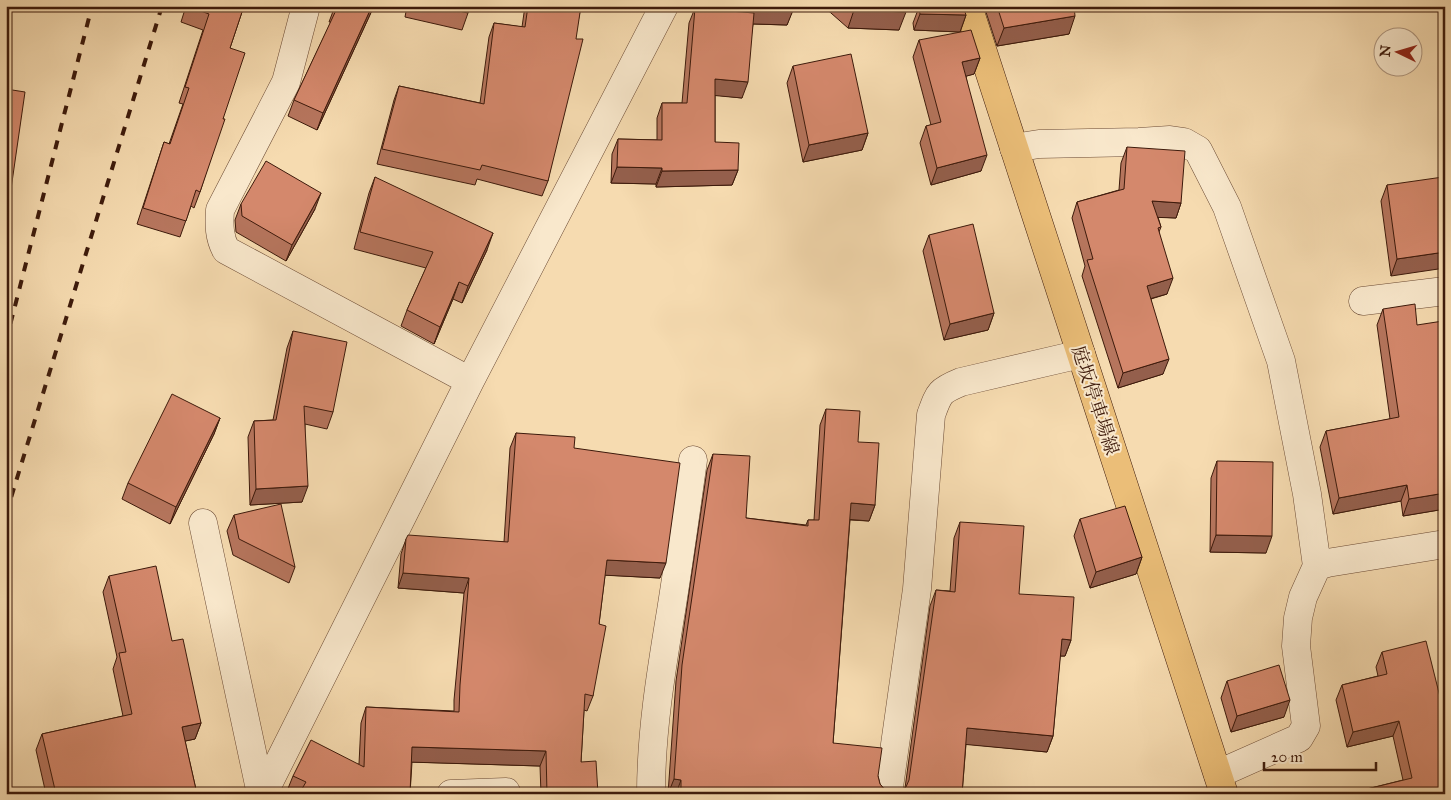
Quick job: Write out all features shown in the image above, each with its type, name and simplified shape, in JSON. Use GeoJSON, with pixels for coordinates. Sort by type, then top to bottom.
{"type":"FeatureCollection","features":[{"type":"Feature","properties":{"kind":"main road","name":"庭坂停車場線"},"geometry":{"type":"LineString","coordinates":[[968,6],[1221,784]]}},
{"type":"Feature","properties":{"kind":"street"},"geometry":{"type":"LineString","coordinates":[[306,6],[286,82],[220,210],[219,228],[222,243],[226,250],[470,381]]}},
{"type":"Feature","properties":{"kind":"street"},"geometry":{"type":"LineString","coordinates":[[262,794],[470,381],[664,6]]}},
{"type":"Feature","properties":{"kind":"street"},"geometry":{"type":"LineString","coordinates":[[1014,148],[1039,144],[1170,140],[1184,142],[1198,150],[1227,207],[1281,361],[1307,494],[1317,566],[1304,597],[1298,618],[1296,646],[1306,726],[1299,738],[1221,784]]}},
{"type":"Feature","properties":{"kind":"street"},"geometry":{"type":"LineString","coordinates":[[1362,302],[1445,290]]}},
{"type":"Feature","properties":{"kind":"street"},"geometry":{"type":"LineString","coordinates":[[888,794],[917,589],[931,415],[938,397],[944,389],[961,382],[1081,354]]}},
{"type":"Feature","properties":{"kind":"street"},"geometry":{"type":"LineString","coordinates":[[651,794],[651,760],[659,688],[693,460]]}},
{"type":"Feature","properties":{"kind":"street"},"geometry":{"type":"LineString","coordinates":[[203,523],[262,794]]}},
{"type":"Feature","properties":{"kind":"street"},"geometry":{"type":"LineString","coordinates":[[1317,566],[1327,562],[1445,544]]}},
{"type":"Feature","properties":{"kind":"street"},"geometry":{"type":"LineString","coordinates":[[451,794],[506,792],[507,794]]}},
{"type":"Feature","properties":{"kind":"building"},"geometry":{"type":"Polygon","coordinates":[[[187,6],[244,6],[230,48],[245,53],[200,192],[196,190],[186,221],[143,208],[164,142],[170,144],[189,88],[185,87],[209,14],[187,6]]]}},
{"type":"Feature","properties":{"kind":"building"},"geometry":{"type":"Polygon","coordinates":[[[338,6],[372,6],[323,113],[294,100],[338,6]]]}},
{"type":"Feature","properties":{"kind":"building"},"geometry":{"type":"Polygon","coordinates":[[[437,6],[469,6],[468,13],[437,6]]]}},
{"type":"Feature","properties":{"kind":"building"},"geometry":{"type":"Polygon","coordinates":[[[528,6],[581,6],[576,39],[583,39],[548,181],[482,165],[480,170],[382,149],[399,86],[484,104],[494,23],[525,27],[528,6]]]}},
{"type":"Feature","properties":{"kind":"building"},"geometry":{"type":"Polygon","coordinates":[[[757,6],[794,6],[794,8],[757,6]]]}},
{"type":"Feature","properties":{"kind":"building"},"geometry":{"type":"Polygon","coordinates":[[[850,6],[899,6],[906,12],[854,10],[850,6]]]}},
{"type":"Feature","properties":{"kind":"building"},"geometry":{"type":"Polygon","coordinates":[[[963,6],[966,15],[920,14],[919,7],[963,6]]]}},
{"type":"Feature","properties":{"kind":"building"},"geometry":{"type":"Polygon","coordinates":[[[997,6],[1074,6],[1075,16],[1004,28],[997,6]]]}},
{"type":"Feature","properties":{"kind":"building"},"geometry":{"type":"Polygon","coordinates":[[[695,8],[754,13],[748,82],[715,79],[715,142],[739,143],[738,170],[662,171],[662,168],[617,167],[618,139],[662,140],[662,103],[687,103],[695,8]]]}},
{"type":"Feature","properties":{"kind":"building"},"geometry":{"type":"Polygon","coordinates":[[[971,30],[980,58],[962,62],[987,155],[937,168],[926,126],[941,122],[919,40],[971,30]]]}},
{"type":"Feature","properties":{"kind":"building"},"geometry":{"type":"Polygon","coordinates":[[[851,54],[868,133],[809,145],[793,66],[851,54]]]}},
{"type":"Feature","properties":{"kind":"building"},"geometry":{"type":"Polygon","coordinates":[[[6,89],[25,92],[10,196],[6,195],[6,89]]]}},
{"type":"Feature","properties":{"kind":"building"},"geometry":{"type":"Polygon","coordinates":[[[1127,147],[1185,151],[1181,203],[1152,201],[1161,227],[1158,228],[1173,278],[1147,286],[1169,359],[1123,373],[1087,260],[1093,259],[1077,202],[1124,189],[1127,147]]]}},
{"type":"Feature","properties":{"kind":"building"},"geometry":{"type":"Polygon","coordinates":[[[266,161],[321,193],[292,245],[242,216],[241,204],[266,161]]]}},
{"type":"Feature","properties":{"kind":"building"},"geometry":{"type":"Polygon","coordinates":[[[375,177],[493,233],[468,286],[459,282],[440,327],[407,310],[433,252],[360,232],[375,177]]]}},
{"type":"Feature","properties":{"kind":"building"},"geometry":{"type":"Polygon","coordinates":[[[1443,177],[1445,191],[1445,252],[1397,259],[1387,185],[1443,177]]]}},
{"type":"Feature","properties":{"kind":"building"},"geometry":{"type":"Polygon","coordinates":[[[973,224],[994,313],[950,324],[929,235],[973,224]]]}},
{"type":"Feature","properties":{"kind":"building"},"geometry":{"type":"Polygon","coordinates":[[[1415,304],[1417,325],[1443,321],[1445,331],[1445,493],[1409,499],[1407,485],[1339,498],[1326,431],[1399,417],[1383,309],[1415,304]]]}},
{"type":"Feature","properties":{"kind":"building"},"geometry":{"type":"Polygon","coordinates":[[[293,331],[347,342],[333,412],[304,406],[308,486],[256,489],[254,421],[276,420],[293,331]]]}},
{"type":"Feature","properties":{"kind":"building"},"geometry":{"type":"Polygon","coordinates":[[[172,394],[220,418],[176,507],[128,483],[172,394]]]}},
{"type":"Feature","properties":{"kind":"building"},"geometry":{"type":"Polygon","coordinates":[[[826,409],[860,411],[858,442],[879,443],[875,505],[851,503],[833,743],[882,748],[878,776],[880,784],[885,790],[892,793],[900,792],[906,787],[909,780],[936,590],[955,592],[960,522],[1024,526],[1019,594],[1074,597],[1071,640],[1062,639],[1053,736],[967,728],[962,794],[681,794],[681,780],[674,779],[682,665],[713,454],[750,456],[746,518],[808,526],[808,520],[819,520],[826,409]]]}},
{"type":"Feature","properties":{"kind":"building"},"geometry":{"type":"Polygon","coordinates":[[[516,433],[575,437],[574,448],[680,463],[666,563],[607,560],[599,624],[606,626],[593,696],[585,694],[581,762],[596,761],[598,794],[547,794],[546,751],[412,747],[410,794],[299,794],[306,782],[293,776],[311,740],[364,767],[366,707],[459,712],[469,578],[403,573],[406,539],[408,535],[508,542],[516,433]]]}},
{"type":"Feature","properties":{"kind":"building"},"geometry":{"type":"Polygon","coordinates":[[[1217,461],[1273,462],[1272,536],[1216,535],[1217,461]]]}},
{"type":"Feature","properties":{"kind":"building"},"geometry":{"type":"Polygon","coordinates":[[[281,504],[295,567],[239,539],[234,515],[281,504]]]}},
{"type":"Feature","properties":{"kind":"building"},"geometry":{"type":"Polygon","coordinates":[[[1125,506],[1142,557],[1096,572],[1080,519],[1125,506]]]}},
{"type":"Feature","properties":{"kind":"building"},"geometry":{"type":"Polygon","coordinates":[[[156,566],[172,641],[183,639],[201,723],[182,727],[197,794],[82,794],[81,789],[56,794],[42,734],[132,714],[119,653],[126,652],[109,576],[156,566]]]}},
{"type":"Feature","properties":{"kind":"building"},"geometry":{"type":"Polygon","coordinates":[[[1426,641],[1445,717],[1445,794],[1368,794],[1367,789],[1412,778],[1399,721],[1353,732],[1342,685],[1387,674],[1382,652],[1426,641]]]}},
{"type":"Feature","properties":{"kind":"building"},"geometry":{"type":"Polygon","coordinates":[[[1279,665],[1290,700],[1237,716],[1227,681],[1279,665]]]}},
{"type":"Feature","properties":{"kind":"railway"},"geometry":{"type":"LineString","coordinates":[[6,341],[92,6]]}},
{"type":"Feature","properties":{"kind":"railway"},"geometry":{"type":"LineString","coordinates":[[6,514],[162,6]]}}]}
